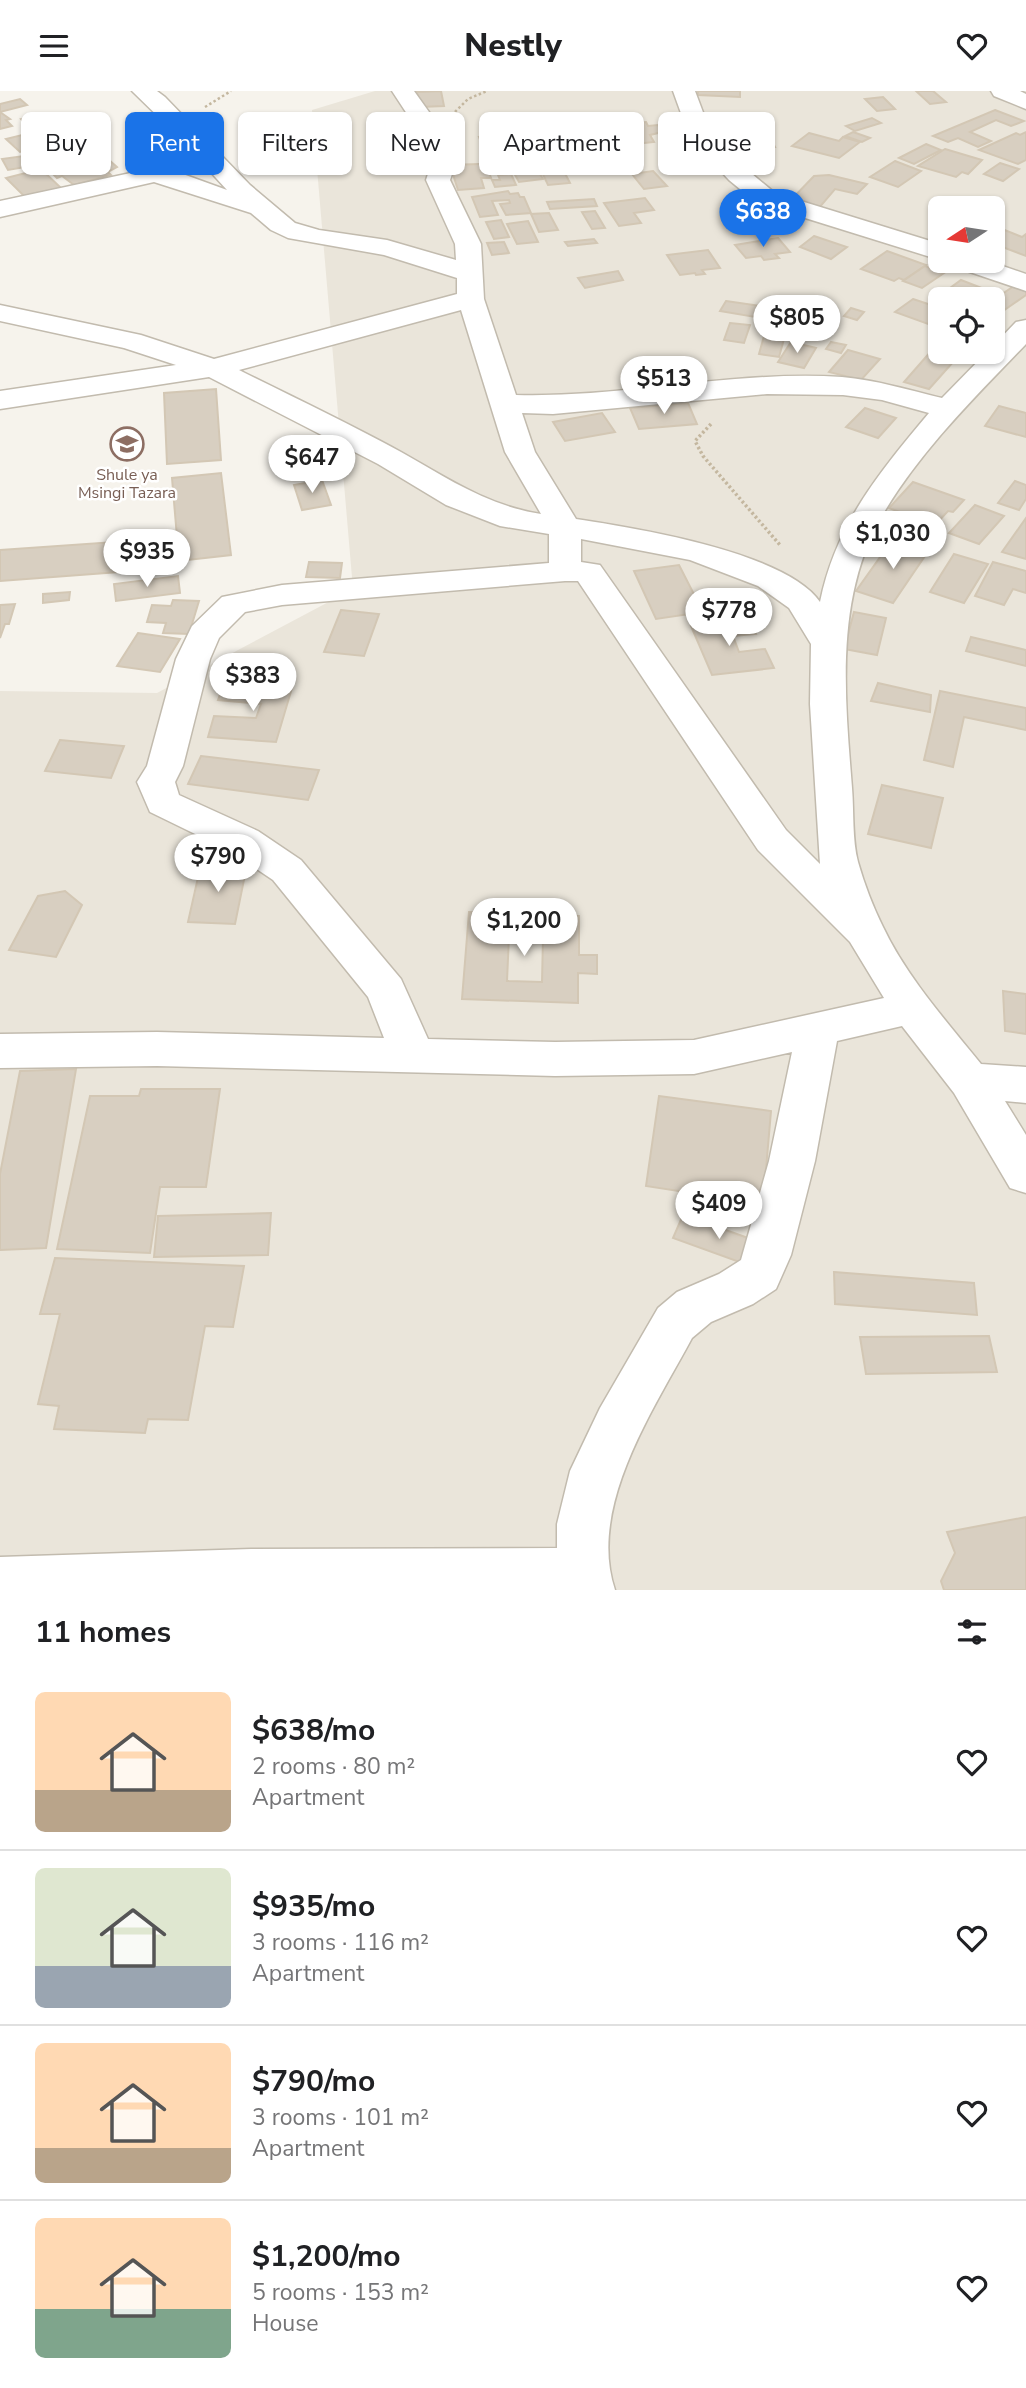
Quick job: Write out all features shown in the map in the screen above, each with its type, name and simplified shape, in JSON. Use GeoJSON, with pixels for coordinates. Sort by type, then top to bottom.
{"type":"FeatureCollection","features":[{"type":"Feature","properties":{"kind":"street"},"geometry":{"type":"LineString","coordinates":[[143,91],[163,105],[215,165],[261,210],[285,227],[306,235],[374,245],[433,260],[470,286]]}},
{"type":"Feature","properties":{"kind":"street"},"geometry":{"type":"LineString","coordinates":[[403,91],[427,126],[443,165],[438,180],[468,244],[470,286],[520,452],[565,527],[565,571]]}},
{"type":"Feature","properties":{"kind":"street"},"geometry":{"type":"LineString","coordinates":[[684,91],[697,124],[706,138],[752,188],[766,198],[928,248]]}},
{"type":"Feature","properties":{"kind":"street"},"geometry":{"type":"LineString","coordinates":[[1002,91],[1026,102]]}},
{"type":"Feature","properties":{"kind":"street"},"geometry":{"type":"LineString","coordinates":[[0,209],[154,175],[171,178],[261,210]]}},
{"type":"Feature","properties":{"kind":"street"},"geometry":{"type":"LineString","coordinates":[[998,273],[1026,283]]}},
{"type":"Feature","properties":{"kind":"street"},"geometry":{"type":"LineString","coordinates":[[0,401],[213,368],[470,286]]}},
{"type":"Feature","properties":{"kind":"street"},"geometry":{"type":"LineString","coordinates":[[0,313],[131,341],[213,368],[389,458],[457,498],[511,519],[625,536],[699,552],[770,579],[802,601],[828,644]]}},
{"type":"Feature","properties":{"kind":"street"},"geometry":{"type":"LineString","coordinates":[[1026,328],[948,409],[898,470],[866,516],[848,559],[828,644],[828,704],[838,860],[864,931],[912,1008],[969,1080],[1026,1174]]}},
{"type":"Feature","properties":{"kind":"street"},"geometry":{"type":"LineString","coordinates":[[507,404],[554,405],[766,385],[843,386],[884,392],[948,409]]}},
{"type":"Feature","properties":{"kind":"street"},"geometry":{"type":"LineString","coordinates":[[413,1055],[386,990],[286,870],[244,841],[163,803],[156,782],[180,716],[192,659],[204,634],[234,604],[282,596],[565,571],[588,572],[772,840],[864,931]]}},
{"type":"Feature","properties":{"kind":"street"},"geometry":{"type":"LineString","coordinates":[[0,1051],[158,1049],[555,1059],[694,1057],[912,1008]]}},
{"type":"Feature","properties":{"kind":"street"},"geometry":{"type":"LineString","coordinates":[[0,1584],[586,1583],[584,1524],[596,1471],[618,1425],[675,1324],[694,1307],[736,1289],[759,1274],[778,1218],[792,1161],[818,1030]]}},
{"type":"Feature","properties":{"kind":"street"},"geometry":{"type":"LineString","coordinates":[[969,1080],[1026,1084]]}},
{"type":"Feature","properties":{"kind":"path"},"geometry":{"type":"LineString","coordinates":[[716,389],[721,413],[695,441],[712,469],[771,530],[785,554],[802,601]]}},
{"type":"Feature","properties":{"kind":"shaded area"},"geometry":{"type":"Polygon","coordinates":[[[375,91],[1026,91],[1026,1590],[0,1590],[0,691],[157,693],[353,589],[318,175],[352,175],[352,112],[312,112],[375,91]]]}},
{"type":"Feature","properties":{"kind":"building"},"geometry":{"type":"Polygon","coordinates":[[[441,91],[444,106],[420,107],[417,92],[441,91]]]}},
{"type":"Feature","properties":{"kind":"building"},"geometry":{"type":"Polygon","coordinates":[[[698,91],[740,91],[740,97],[698,95],[698,91]]]}},
{"type":"Feature","properties":{"kind":"building"},"geometry":{"type":"Polygon","coordinates":[[[916,91],[933,91],[946,102],[930,104],[916,91]]]}},
{"type":"Feature","properties":{"kind":"building"},"geometry":{"type":"Polygon","coordinates":[[[883,97],[895,109],[877,111],[865,99],[883,97]]]}},
{"type":"Feature","properties":{"kind":"building"},"geometry":{"type":"Polygon","coordinates":[[[20,99],[27,105],[0,112],[0,104],[20,99]]]}},
{"type":"Feature","properties":{"kind":"building"},"geometry":{"type":"Polygon","coordinates":[[[995,110],[1024,121],[1011,126],[996,120],[970,132],[991,141],[978,147],[958,138],[948,142],[933,136],[995,110]]]}},
{"type":"Feature","properties":{"kind":"building"},"geometry":{"type":"Polygon","coordinates":[[[0,112],[10,119],[6,120],[12,126],[0,129],[0,112]]]}},
{"type":"Feature","properties":{"kind":"building"},"geometry":{"type":"Polygon","coordinates":[[[872,118],[881,123],[855,131],[846,126],[872,118]]]}},
{"type":"Feature","properties":{"kind":"building"},"geometry":{"type":"Polygon","coordinates":[[[644,122],[648,126],[658,125],[658,133],[650,135],[654,142],[644,143],[644,122]]]}},
{"type":"Feature","properties":{"kind":"building"},"geometry":{"type":"Polygon","coordinates":[[[853,132],[870,138],[862,142],[845,136],[853,132]]]}},
{"type":"Feature","properties":{"kind":"building"},"geometry":{"type":"Polygon","coordinates":[[[1026,132],[1026,160],[1018,164],[979,150],[1016,133],[1020,135],[1026,132]]]}},
{"type":"Feature","properties":{"kind":"building"},"geometry":{"type":"Polygon","coordinates":[[[809,133],[839,141],[843,137],[860,142],[839,158],[792,146],[809,133]]]}},
{"type":"Feature","properties":{"kind":"building"},"geometry":{"type":"Polygon","coordinates":[[[21,135],[21,152],[20,152],[6,139],[21,135]]]}},
{"type":"Feature","properties":{"kind":"building"},"geometry":{"type":"Polygon","coordinates":[[[926,144],[941,150],[914,164],[899,158],[926,144]]]}},
{"type":"Feature","properties":{"kind":"building"},"geometry":{"type":"Polygon","coordinates":[[[945,149],[982,160],[968,174],[962,172],[956,177],[918,166],[945,149]]]}},
{"type":"Feature","properties":{"kind":"building"},"geometry":{"type":"Polygon","coordinates":[[[21,156],[21,168],[8,170],[2,159],[21,156]]]}},
{"type":"Feature","properties":{"kind":"building"},"geometry":{"type":"Polygon","coordinates":[[[895,161],[921,171],[898,187],[870,177],[895,161]]]}},
{"type":"Feature","properties":{"kind":"building"},"geometry":{"type":"Polygon","coordinates":[[[1000,163],[1019,169],[1003,181],[984,174],[1000,163]]]}},
{"type":"Feature","properties":{"kind":"building"},"geometry":{"type":"Polygon","coordinates":[[[465,164],[479,164],[479,175],[490,175],[491,178],[481,178],[484,188],[458,190],[453,175],[465,175],[465,164]]]}},
{"type":"Feature","properties":{"kind":"building"},"geometry":{"type":"Polygon","coordinates":[[[653,171],[667,186],[644,189],[633,175],[644,175],[644,172],[653,171]]]}},
{"type":"Feature","properties":{"kind":"building"},"geometry":{"type":"Polygon","coordinates":[[[21,174],[47,175],[61,188],[26,198],[6,178],[21,174]]]}},
{"type":"Feature","properties":{"kind":"building"},"geometry":{"type":"Polygon","coordinates":[[[54,175],[111,175],[74,185],[62,176],[57,178],[54,175]]]}},
{"type":"Feature","properties":{"kind":"building"},"geometry":{"type":"Polygon","coordinates":[[[498,175],[511,175],[516,185],[495,187],[492,180],[500,180],[498,175]]]}},
{"type":"Feature","properties":{"kind":"building"},"geometry":{"type":"Polygon","coordinates":[[[515,175],[541,175],[543,179],[519,182],[515,175]]]}},
{"type":"Feature","properties":{"kind":"building"},"geometry":{"type":"Polygon","coordinates":[[[543,175],[566,175],[570,183],[548,185],[543,175]]]}},
{"type":"Feature","properties":{"kind":"building"},"geometry":{"type":"Polygon","coordinates":[[[829,175],[867,184],[857,194],[835,189],[819,208],[790,201],[814,176],[829,175]]]}},
{"type":"Feature","properties":{"kind":"building"},"geometry":{"type":"Polygon","coordinates":[[[508,191],[510,194],[518,193],[520,197],[524,197],[531,213],[506,215],[500,204],[510,203],[509,200],[492,201],[498,215],[480,217],[472,197],[508,191]]]}},
{"type":"Feature","properties":{"kind":"building"},"geometry":{"type":"Polygon","coordinates":[[[645,198],[654,210],[634,213],[641,223],[619,226],[604,203],[645,198]]]}},
{"type":"Feature","properties":{"kind":"building"},"geometry":{"type":"Polygon","coordinates":[[[594,199],[597,206],[550,209],[547,202],[594,199]]]}},
{"type":"Feature","properties":{"kind":"building"},"geometry":{"type":"Polygon","coordinates":[[[595,211],[605,228],[592,229],[582,212],[595,211]]]}},
{"type":"Feature","properties":{"kind":"building"},"geometry":{"type":"Polygon","coordinates":[[[549,213],[558,230],[539,232],[531,214],[549,213]]]}},
{"type":"Feature","properties":{"kind":"building"},"geometry":{"type":"Polygon","coordinates":[[[501,220],[509,237],[494,239],[486,222],[501,220]]]}},
{"type":"Feature","properties":{"kind":"building"},"geometry":{"type":"Polygon","coordinates":[[[528,221],[538,242],[517,244],[507,224],[528,221]]]}},
{"type":"Feature","properties":{"kind":"building"},"geometry":{"type":"Polygon","coordinates":[[[1005,230],[1022,237],[1026,234],[1026,256],[1005,248],[1005,230]]]}},
{"type":"Feature","properties":{"kind":"building"},"geometry":{"type":"Polygon","coordinates":[[[814,236],[847,247],[831,259],[800,247],[814,236]]]}},
{"type":"Feature","properties":{"kind":"building"},"geometry":{"type":"Polygon","coordinates":[[[778,238],[790,252],[775,254],[779,258],[746,258],[735,245],[778,238]]]}},
{"type":"Feature","properties":{"kind":"building"},"geometry":{"type":"Polygon","coordinates":[[[594,239],[597,243],[568,246],[565,242],[594,239]]]}},
{"type":"Feature","properties":{"kind":"building"},"geometry":{"type":"Polygon","coordinates":[[[504,242],[509,253],[492,255],[487,243],[504,242]]]}},
{"type":"Feature","properties":{"kind":"building"},"geometry":{"type":"Polygon","coordinates":[[[708,250],[720,268],[702,270],[705,274],[680,275],[667,255],[708,250]]]}},
{"type":"Feature","properties":{"kind":"building"},"geometry":{"type":"Polygon","coordinates":[[[887,251],[926,265],[904,280],[899,278],[894,281],[861,269],[887,251]]]}},
{"type":"Feature","properties":{"kind":"building"},"geometry":{"type":"Polygon","coordinates":[[[925,266],[928,267],[928,273],[944,273],[922,288],[903,281],[925,266]]]}},
{"type":"Feature","properties":{"kind":"building"},"geometry":{"type":"Polygon","coordinates":[[[618,271],[623,280],[585,288],[578,278],[618,271]]]}},
{"type":"Feature","properties":{"kind":"building"},"geometry":{"type":"Polygon","coordinates":[[[961,280],[979,287],[951,287],[961,280]]]}},
{"type":"Feature","properties":{"kind":"building"},"geometry":{"type":"Polygon","coordinates":[[[1017,284],[1026,288],[1026,295],[1005,310],[1005,292],[1017,284]]]}},
{"type":"Feature","properties":{"kind":"building"},"geometry":{"type":"Polygon","coordinates":[[[913,299],[928,304],[928,324],[895,312],[913,299]]]}},
{"type":"Feature","properties":{"kind":"building"},"geometry":{"type":"Polygon","coordinates":[[[726,301],[767,307],[761,318],[720,311],[726,301]]]}},
{"type":"Feature","properties":{"kind":"building"},"geometry":{"type":"Polygon","coordinates":[[[851,308],[864,312],[857,320],[844,316],[851,308]]]}},
{"type":"Feature","properties":{"kind":"building"},"geometry":{"type":"Polygon","coordinates":[[[730,323],[750,325],[744,343],[724,340],[730,323]]]}},
{"type":"Feature","properties":{"kind":"building"},"geometry":{"type":"Polygon","coordinates":[[[764,336],[784,339],[779,357],[759,354],[764,336]]]}},
{"type":"Feature","properties":{"kind":"building"},"geometry":{"type":"Polygon","coordinates":[[[791,342],[816,348],[804,368],[778,362],[791,342]]]}},
{"type":"Feature","properties":{"kind":"building"},"geometry":{"type":"Polygon","coordinates":[[[831,342],[846,345],[841,353],[826,349],[831,342]]]}},
{"type":"Feature","properties":{"kind":"building"},"geometry":{"type":"Polygon","coordinates":[[[848,350],[880,359],[861,380],[829,372],[848,350]]]}},
{"type":"Feature","properties":{"kind":"building"},"geometry":{"type":"Polygon","coordinates":[[[928,355],[928,364],[951,364],[929,389],[904,382],[928,355]]]}},
{"type":"Feature","properties":{"kind":"building"},"geometry":{"type":"Polygon","coordinates":[[[216,389],[221,460],[167,464],[164,393],[216,389]]]}},
{"type":"Feature","properties":{"kind":"building"},"geometry":{"type":"Polygon","coordinates":[[[688,403],[697,424],[639,429],[630,408],[688,403]]]}},
{"type":"Feature","properties":{"kind":"building"},"geometry":{"type":"Polygon","coordinates":[[[999,406],[1026,413],[1026,437],[985,426],[999,406]]]}},
{"type":"Feature","properties":{"kind":"building"},"geometry":{"type":"Polygon","coordinates":[[[865,408],[896,418],[878,438],[846,427],[865,408]]]}},
{"type":"Feature","properties":{"kind":"building"},"geometry":{"type":"Polygon","coordinates":[[[602,413],[615,432],[565,441],[553,422],[602,413]]]}},
{"type":"Feature","properties":{"kind":"building"},"geometry":{"type":"Polygon","coordinates":[[[221,473],[231,555],[179,561],[172,478],[221,473]]]}},
{"type":"Feature","properties":{"kind":"building"},"geometry":{"type":"Polygon","coordinates":[[[322,480],[331,505],[302,510],[294,485],[322,480]]]}},
{"type":"Feature","properties":{"kind":"building"},"geometry":{"type":"Polygon","coordinates":[[[1015,481],[1026,485],[1026,499],[1019,510],[998,503],[1015,481]]]}},
{"type":"Feature","properties":{"kind":"building"},"geometry":{"type":"Polygon","coordinates":[[[913,482],[964,500],[953,512],[948,511],[935,525],[889,508],[913,482]]]}},
{"type":"Feature","properties":{"kind":"building"},"geometry":{"type":"Polygon","coordinates":[[[975,505],[1004,516],[979,544],[949,533],[975,505]]]}},
{"type":"Feature","properties":{"kind":"building"},"geometry":{"type":"Polygon","coordinates":[[[1026,518],[1026,559],[1002,552],[1026,518]]]}},
{"type":"Feature","properties":{"kind":"building"},"geometry":{"type":"Polygon","coordinates":[[[172,538],[172,568],[0,581],[0,550],[172,538]]]}},
{"type":"Feature","properties":{"kind":"building"},"geometry":{"type":"Polygon","coordinates":[[[893,539],[929,550],[893,603],[856,591],[893,539]]]}},
{"type":"Feature","properties":{"kind":"building"},"geometry":{"type":"Polygon","coordinates":[[[954,554],[988,564],[964,603],[930,592],[954,554]]]}},
{"type":"Feature","properties":{"kind":"building"},"geometry":{"type":"Polygon","coordinates":[[[309,562],[342,563],[340,578],[306,577],[309,562]]]}},
{"type":"Feature","properties":{"kind":"building"},"geometry":{"type":"Polygon","coordinates":[[[993,562],[1026,571],[1026,593],[1013,589],[1004,605],[975,596],[993,562]]]}},
{"type":"Feature","properties":{"kind":"building"},"geometry":{"type":"Polygon","coordinates":[[[679,565],[703,612],[656,619],[634,571],[679,565]]]}},
{"type":"Feature","properties":{"kind":"building"},"geometry":{"type":"Polygon","coordinates":[[[178,576],[180,593],[116,601],[114,584],[178,576]]]}},
{"type":"Feature","properties":{"kind":"building"},"geometry":{"type":"Polygon","coordinates":[[[70,592],[69,600],[43,603],[43,594],[70,592]]]}},
{"type":"Feature","properties":{"kind":"building"},"geometry":{"type":"Polygon","coordinates":[[[173,600],[199,601],[189,634],[163,633],[166,623],[147,622],[152,605],[171,606],[173,600]]]}},
{"type":"Feature","properties":{"kind":"building"},"geometry":{"type":"Polygon","coordinates":[[[15,604],[9,624],[5,624],[0,638],[0,605],[15,604]]]}},
{"type":"Feature","properties":{"kind":"building"},"geometry":{"type":"Polygon","coordinates":[[[341,610],[379,614],[364,656],[324,652],[341,610]]]}},
{"type":"Feature","properties":{"kind":"building"},"geometry":{"type":"Polygon","coordinates":[[[854,612],[886,618],[877,655],[844,649],[854,612]]]}},
{"type":"Feature","properties":{"kind":"building"},"geometry":{"type":"Polygon","coordinates":[[[749,619],[756,634],[733,636],[739,652],[765,649],[774,668],[712,675],[691,626],[749,619]]]}},
{"type":"Feature","properties":{"kind":"building"},"geometry":{"type":"Polygon","coordinates":[[[138,633],[180,639],[160,672],[117,666],[138,633]]]}},
{"type":"Feature","properties":{"kind":"building"},"geometry":{"type":"Polygon","coordinates":[[[971,637],[1026,650],[1026,666],[966,651],[971,637]]]}},
{"type":"Feature","properties":{"kind":"building"},"geometry":{"type":"Polygon","coordinates":[[[224,683],[292,688],[276,742],[208,737],[214,716],[256,718],[261,704],[218,700],[224,683]]]}},
{"type":"Feature","properties":{"kind":"building"},"geometry":{"type":"Polygon","coordinates":[[[878,683],[931,695],[930,712],[871,701],[878,683]]]}},
{"type":"Feature","properties":{"kind":"building"},"geometry":{"type":"Polygon","coordinates":[[[940,691],[1026,708],[1026,730],[964,717],[953,767],[924,760],[940,691]]]}},
{"type":"Feature","properties":{"kind":"building"},"geometry":{"type":"Polygon","coordinates":[[[60,740],[124,746],[111,778],[45,771],[60,740]]]}},
{"type":"Feature","properties":{"kind":"building"},"geometry":{"type":"Polygon","coordinates":[[[201,756],[319,770],[308,800],[188,784],[201,756]]]}},
{"type":"Feature","properties":{"kind":"building"},"geometry":{"type":"Polygon","coordinates":[[[882,785],[943,798],[931,848],[868,834],[882,785]]]}},
{"type":"Feature","properties":{"kind":"building"},"geometry":{"type":"Polygon","coordinates":[[[201,864],[247,865],[235,924],[188,922],[201,864]]]}},
{"type":"Feature","properties":{"kind":"building"},"geometry":{"type":"Polygon","coordinates":[[[65,891],[82,905],[56,957],[9,950],[38,896],[65,891]]]}},
{"type":"Feature","properties":{"kind":"building"},"geometry":{"type":"Polygon","coordinates":[[[469,912],[579,916],[579,955],[597,955],[597,974],[578,973],[578,1003],[462,999],[469,912]],[[509,936],[507,981],[542,982],[543,937],[509,936]]]}},
{"type":"Feature","properties":{"kind":"building"},"geometry":{"type":"Polygon","coordinates":[[[1003,991],[1026,994],[1026,1034],[1005,1031],[1003,991]]]}},
{"type":"Feature","properties":{"kind":"building"},"geometry":{"type":"Polygon","coordinates":[[[76,1069],[46,1248],[0,1250],[0,1174],[20,1071],[76,1069]]]}},
{"type":"Feature","properties":{"kind":"building"},"geometry":{"type":"Polygon","coordinates":[[[141,1089],[220,1089],[206,1187],[160,1187],[150,1253],[57,1249],[90,1096],[139,1096],[141,1089]]]}},
{"type":"Feature","properties":{"kind":"building"},"geometry":{"type":"Polygon","coordinates":[[[659,1096],[771,1111],[763,1204],[646,1186],[659,1096]]]}},
{"type":"Feature","properties":{"kind":"building"},"geometry":{"type":"Polygon","coordinates":[[[271,1213],[268,1255],[154,1257],[158,1216],[271,1213]]]}},
{"type":"Feature","properties":{"kind":"building"},"geometry":{"type":"Polygon","coordinates":[[[683,1215],[765,1244],[756,1268],[673,1238],[683,1215]]]}},
{"type":"Feature","properties":{"kind":"building"},"geometry":{"type":"Polygon","coordinates":[[[55,1258],[244,1266],[233,1327],[205,1326],[188,1420],[148,1419],[145,1433],[54,1429],[59,1406],[38,1404],[60,1314],[40,1314],[55,1258]]]}},
{"type":"Feature","properties":{"kind":"building"},"geometry":{"type":"Polygon","coordinates":[[[834,1272],[974,1283],[977,1315],[835,1304],[834,1272]]]}},
{"type":"Feature","properties":{"kind":"building"},"geometry":{"type":"Polygon","coordinates":[[[989,1336],[997,1372],[866,1374],[860,1337],[989,1336]]]}},
{"type":"Feature","properties":{"kind":"building"},"geometry":{"type":"Polygon","coordinates":[[[1026,1517],[1026,1590],[944,1590],[941,1581],[955,1553],[947,1532],[1026,1517]]]}},
{"type":"Feature","properties":{"kind":"place","name":"Shule ya Msingi Tazara"},"geometry":{"type":"Point","coordinates":[127,444]}}]}
